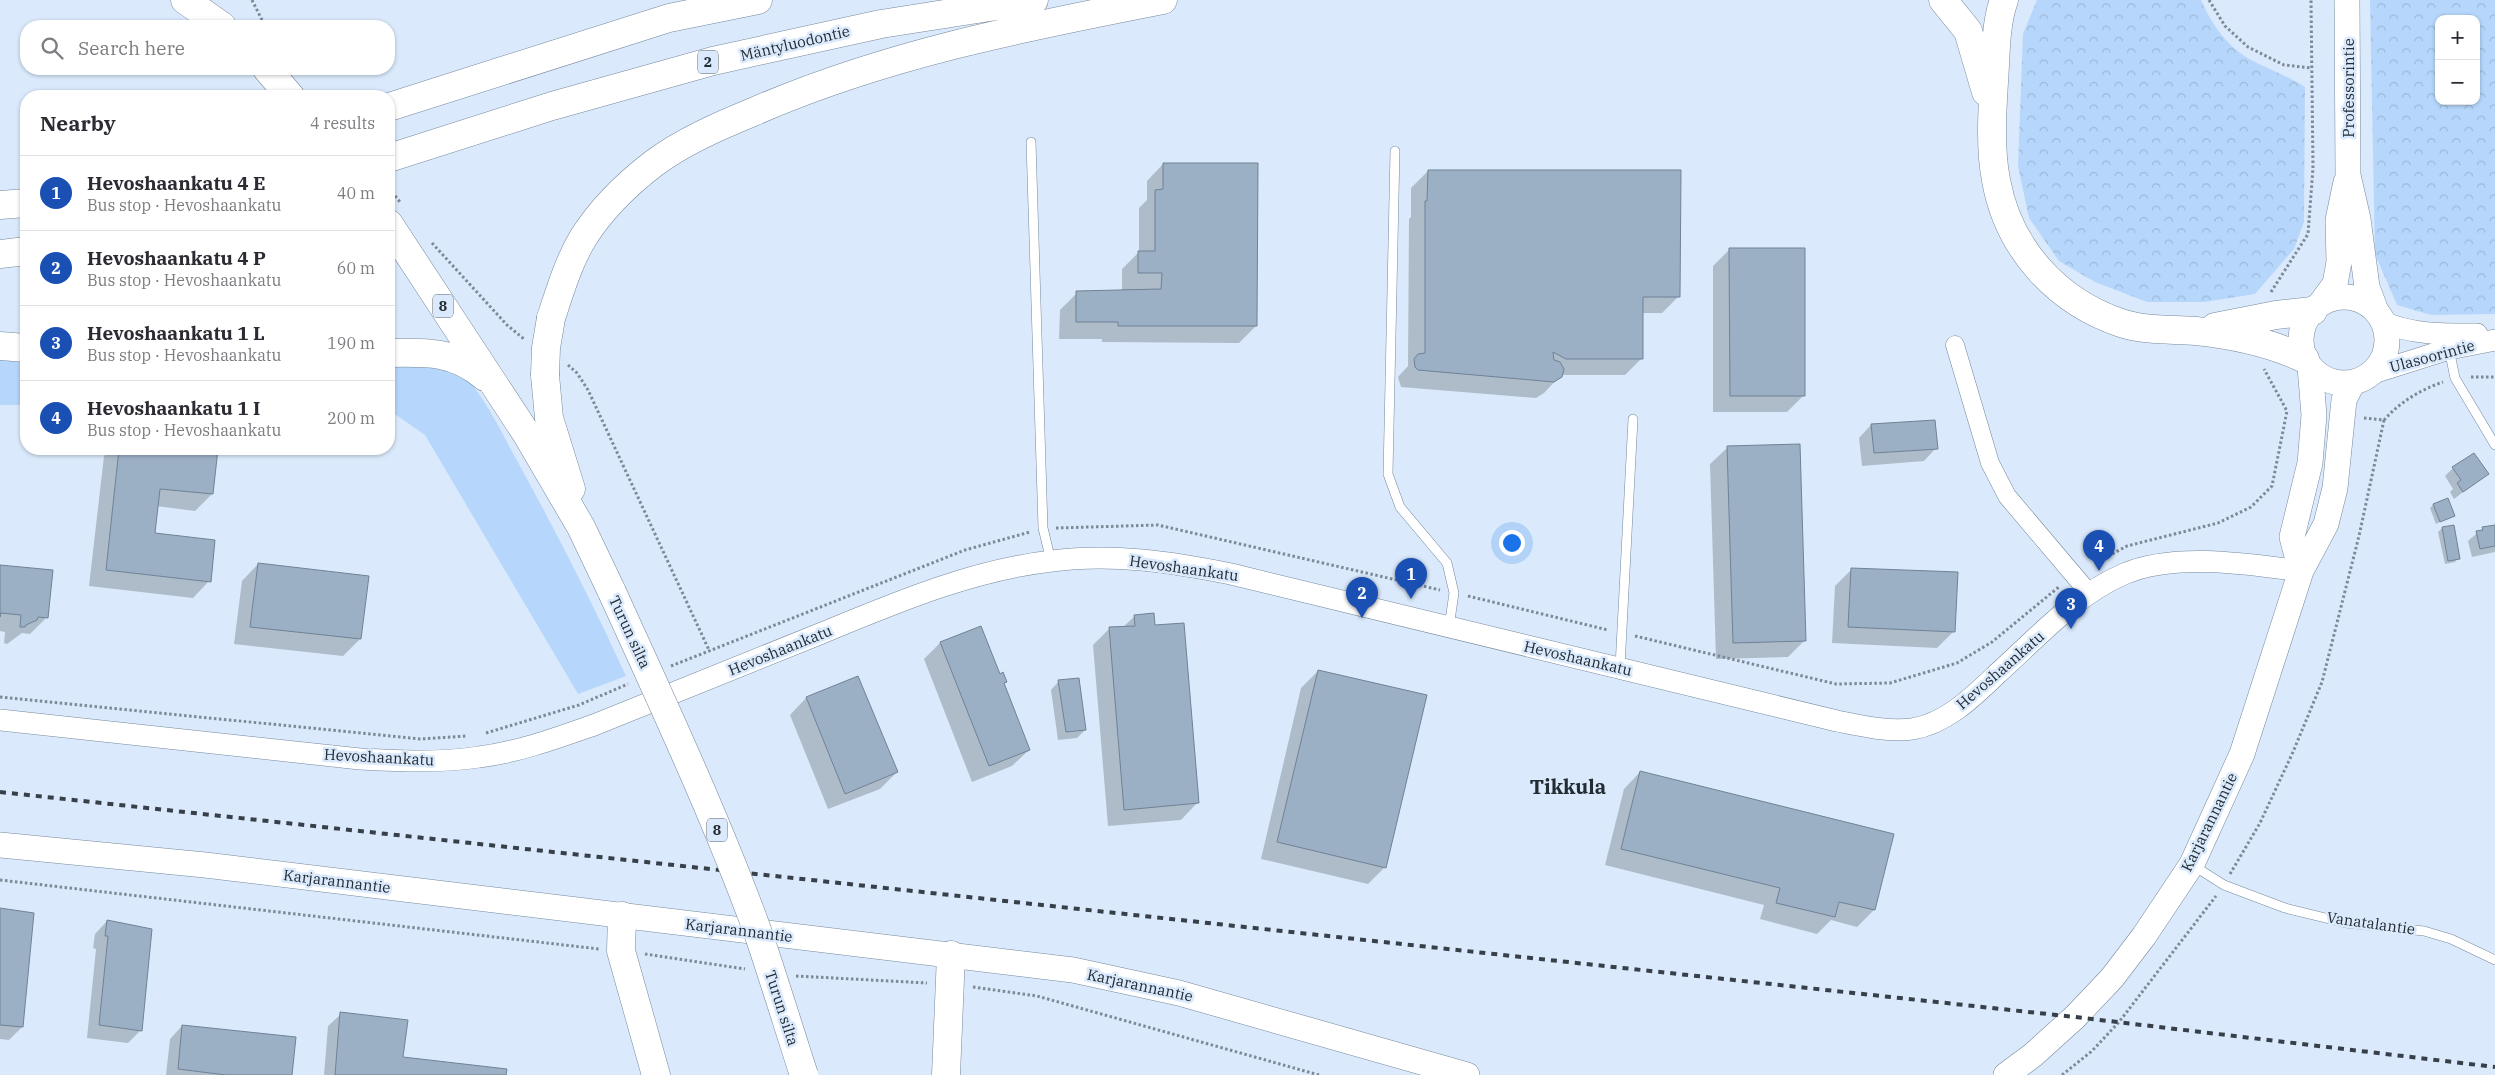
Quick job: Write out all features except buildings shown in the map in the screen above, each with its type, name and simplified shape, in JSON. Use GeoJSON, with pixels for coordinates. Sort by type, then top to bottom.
{"type":"FeatureCollection","features":[{"type":"Feature","properties":{"kind":"highway"},"geometry":{"type":"LineString","coordinates":[[186,0],[214,20]]}},
{"type":"Feature","properties":{"kind":"highway"},"geometry":{"type":"LineString","coordinates":[[395,105],[669,18],[758,0]]}},
{"type":"Feature","properties":{"kind":"highway","name":"Mäntyluodontie"},"geometry":{"type":"LineString","coordinates":[[395,156],[552,106],[713,61],[881,24],[1034,0]]}},
{"type":"Feature","properties":{"kind":"highway"},"geometry":{"type":"LineString","coordinates":[[581,527],[549,418],[554,368],[551,318],[566,272],[579,246],[610,204],[653,164],[715,128],[789,96],[900,58],[1053,21],[1163,0]]}},
{"type":"Feature","properties":{"kind":"highway"},"geometry":{"type":"LineString","coordinates":[[1943,0],[1968,31],[1975,49],[1992,118]]}},
{"type":"Feature","properties":{"kind":"highway"},"geometry":{"type":"LineString","coordinates":[[2004,0],[1997,42],[1992,118],[1995,179],[2004,213],[2018,243],[2035,267],[2062,293],[2091,310],[2122,324],[2162,330],[2264,330],[2317,307]]}},
{"type":"Feature","properties":{"kind":"highway","name":"Turun silta"},"geometry":{"type":"LineString","coordinates":[[395,221],[581,527],[673,725],[721,840],[756,927],[804,1075]]}},
{"type":"Feature","properties":{"kind":"highway"},"geometry":{"type":"LineString","coordinates":[[0,254],[20,252]]}},
{"type":"Feature","properties":{"kind":"highway"},"geometry":{"type":"LineString","coordinates":[[2264,330],[2308,363]]}},
{"type":"Feature","properties":{"kind":"highway"},"geometry":{"type":"LineString","coordinates":[[0,346],[20,348]]}},
{"type":"Feature","properties":{"kind":"highway","name":"8"},"geometry":{"type":"LineString","coordinates":[[395,353],[435,353],[452,357],[474,367],[496,386]]}},
{"type":"Feature","properties":{"kind":"highway"},"geometry":{"type":"LineString","coordinates":[[622,916],[621,951],[656,1075]]}},
{"type":"Feature","properties":{"kind":"highway"},"geometry":{"type":"LineString","coordinates":[[946,1075],[951,955]]}},
{"type":"Feature","properties":{"kind":"main road","name":"Professorintie"},"geometry":{"type":"LineString","coordinates":[[2347,0],[2348,175],[2358,219],[2368,287],[2379,316]]}},
{"type":"Feature","properties":{"kind":"main road","name":"Professorintie"},"geometry":{"type":"LineString","coordinates":[[2317,307],[2334,284],[2339,262],[2338,220],[2348,175]]}},
{"type":"Feature","properties":{"kind":"main road"},"geometry":{"type":"LineString","coordinates":[[2301,571],[2292,537],[2310,463],[2314,415],[2308,363],[2301,343],[2303,326],[2317,307],[2338,297],[2360,300],[2379,316],[2387,340],[2384,355],[2362,378],[2340,383],[2324,379],[2308,363]]}},
{"type":"Feature","properties":{"kind":"main road","name":"Karjarannantie"},"geometry":{"type":"LineString","coordinates":[[2006,1075],[2033,1055],[2075,1017],[2112,978],[2144,936],[2192,864],[2242,754],[2301,571],[2326,524],[2335,488],[2344,400],[2362,378]]}},
{"type":"Feature","properties":{"kind":"main road","name":"Karjarannantie"},"geometry":{"type":"LineString","coordinates":[[0,845],[205,865],[1073,970],[1179,993],[1468,1075]]}},
{"type":"Feature","properties":{"kind":"street","name":"Ulasoorintie"},"geometry":{"type":"LineString","coordinates":[[2379,316],[2402,330],[2448,342],[2495,340]]}},
{"type":"Feature","properties":{"kind":"street","name":"Ulasoorintie"},"geometry":{"type":"LineString","coordinates":[[2362,378],[2448,342],[2495,334]]}},
{"type":"Feature","properties":{"kind":"street"},"geometry":{"type":"LineString","coordinates":[[1955,345],[1990,463],[2007,496],[2089,593]]}},
{"type":"Feature","properties":{"kind":"street","name":"Hevoshaankatu"},"geometry":{"type":"LineString","coordinates":[[0,720],[360,759],[408,762],[479,757],[552,740],[594,725],[917,596],[964,580],[1051,561],[1094,558],[1144,559],[1191,566],[1272,583],[1837,721],[1880,729],[1913,728],[1941,719],[1965,704],[2076,602],[2126,573],[2155,565],[2187,563],[2246,564],[2301,571]]}},
{"type":"Feature","properties":{"kind":"lane"},"geometry":{"type":"LineString","coordinates":[[1031,142],[1043,528],[1051,561]]}},
{"type":"Feature","properties":{"kind":"lane"},"geometry":{"type":"LineString","coordinates":[[1396,151],[1388,474],[1400,507],[1448,563],[1454,593],[1449,627]]}},
{"type":"Feature","properties":{"kind":"lane"},"geometry":{"type":"LineString","coordinates":[[2448,342],[2455,378],[2495,445]]}},
{"type":"Feature","properties":{"kind":"lane"},"geometry":{"type":"LineString","coordinates":[[1620,668],[1633,419]]}},
{"type":"Feature","properties":{"kind":"lane","name":"Vanatalantie"},"geometry":{"type":"LineString","coordinates":[[2192,864],[2224,885],[2285,908],[2346,923],[2424,931],[2450,939],[2495,960]]}},
{"type":"Feature","properties":{"kind":"path"},"geometry":{"type":"LineString","coordinates":[[252,0],[262,20]]}},
{"type":"Feature","properties":{"kind":"path"},"geometry":{"type":"LineString","coordinates":[[2209,0],[2224,26],[2248,47],[2284,65],[2312,68]]}},
{"type":"Feature","properties":{"kind":"path"},"geometry":{"type":"LineString","coordinates":[[666,668],[965,550],[1043,528],[1158,525],[1836,684],[1890,683],[1957,663],[1992,642],[2074,575],[2127,546],[2218,523],[2251,507],[2272,486],[2287,412],[2264,368],[2264,330],[2268,297],[2308,234],[2313,168],[2311,0]]}},
{"type":"Feature","properties":{"kind":"path"},"geometry":{"type":"LineString","coordinates":[[428,239],[507,325],[530,344]]}},
{"type":"Feature","properties":{"kind":"path"},"geometry":{"type":"LineString","coordinates":[[554,368],[577,373],[588,390],[709,650]]}},
{"type":"Feature","properties":{"kind":"path"},"geometry":{"type":"LineString","coordinates":[[2342,416],[2384,420],[2397,406],[2427,387],[2455,378],[2495,377]]}},
{"type":"Feature","properties":{"kind":"path"},"geometry":{"type":"LineString","coordinates":[[2287,412],[2314,415]]}},
{"type":"Feature","properties":{"kind":"path"},"geometry":{"type":"LineString","coordinates":[[480,735],[578,705],[631,683]]}},
{"type":"Feature","properties":{"kind":"path"},"geometry":{"type":"LineString","coordinates":[[0,696],[420,739],[470,736]]}},
{"type":"Feature","properties":{"kind":"path"},"geometry":{"type":"LineString","coordinates":[[0,880],[621,951],[752,970]]}},
{"type":"Feature","properties":{"kind":"path"},"geometry":{"type":"LineString","coordinates":[[790,976],[949,984],[1037,996],[1319,1075]]}},
{"type":"Feature","properties":{"kind":"green space"},"geometry":{"type":"Polygon","coordinates":[[[2037,0],[2201,0],[2210,18],[2228,43],[2244,56],[2305,87],[2304,222],[2294,249],[2255,294],[2204,302],[2147,302],[2095,282],[2059,261],[2029,218],[2018,166],[2023,34],[2037,0]]]}},
{"type":"Feature","properties":{"kind":"green space"},"geometry":{"type":"Polygon","coordinates":[[[2370,0],[2495,0],[2495,314],[2431,315],[2397,305],[2375,254],[2370,0]]]}},
{"type":"Feature","properties":{"kind":"green space"},"geometry":{"type":"Polygon","coordinates":[[[0,360],[20,361],[20,405],[0,405],[0,360]]]}},
{"type":"Feature","properties":{"kind":"green space"},"geometry":{"type":"Polygon","coordinates":[[[395,365],[439,368],[466,379],[477,391],[555,531],[626,676],[578,694],[425,435],[395,414],[395,365]]]}},
{"type":"Feature","properties":{"kind":"railway"},"geometry":{"type":"LineString","coordinates":[[0,792],[2075,1017],[2495,1067]]}},
{"type":"Feature","properties":{"kind":"place","name":"Hevoshaankatu 1 I"},"geometry":{"type":"Point","coordinates":[2099,571]}},
{"type":"Feature","properties":{"kind":"place","name":"Hevoshaankatu 4 E"},"geometry":{"type":"Point","coordinates":[1411,599]}},
{"type":"Feature","properties":{"kind":"place","name":"Hevoshaankatu 4 P"},"geometry":{"type":"Point","coordinates":[1362,618]}},
{"type":"Feature","properties":{"kind":"place","name":"Hevoshaankatu 1 L"},"geometry":{"type":"Point","coordinates":[2071,629]}},
{"type":"Feature","properties":{"kind":"district","name":"Tikkula"},"geometry":{"type":"Point","coordinates":[1568,786]}}]}
